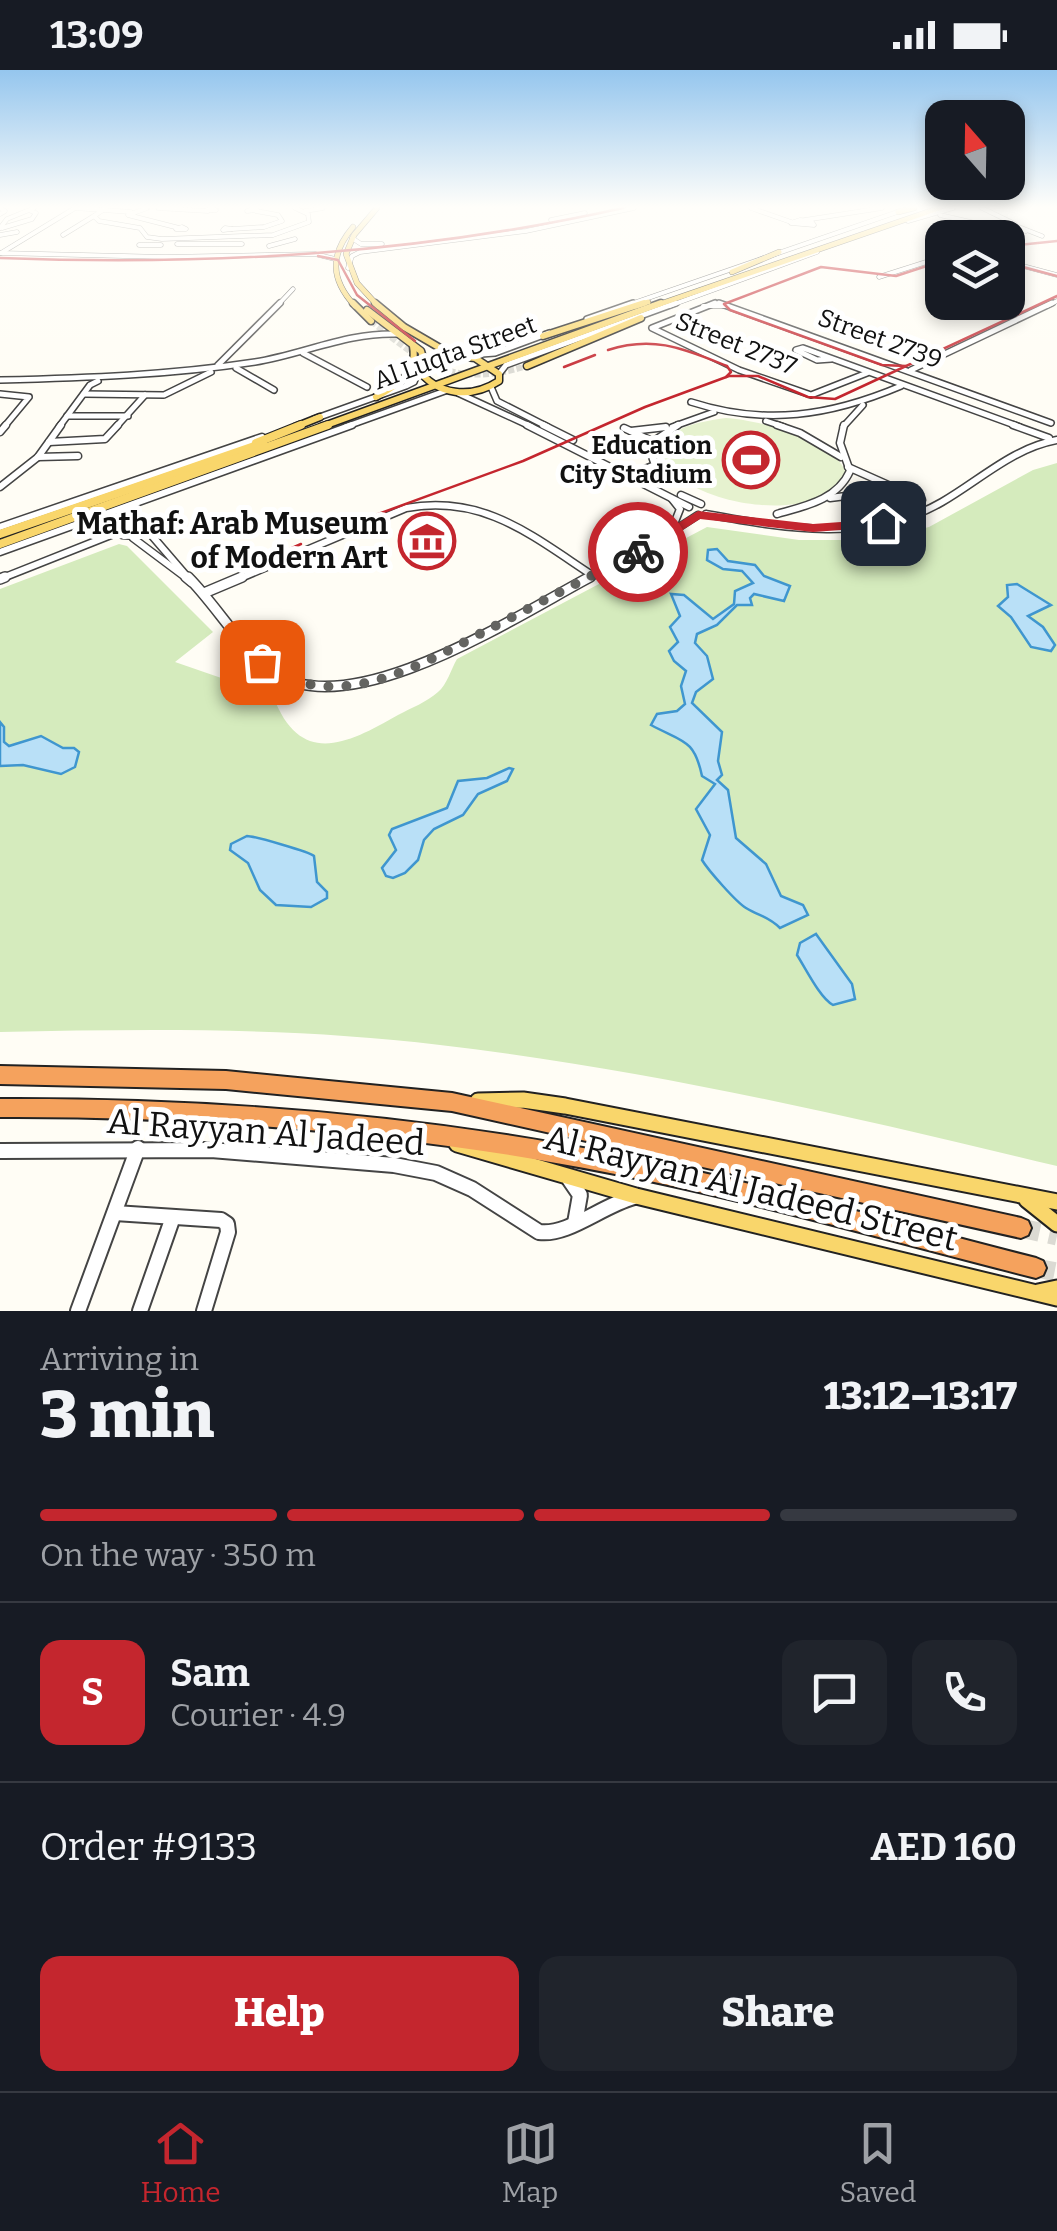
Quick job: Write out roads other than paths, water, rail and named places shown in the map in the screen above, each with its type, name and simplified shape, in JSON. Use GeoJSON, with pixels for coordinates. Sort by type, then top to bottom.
{"type":"FeatureCollection","features":[{"type":"Feature","properties":{"kind":"highway","name":"Al Rayyan Al Jadeed Street"},"geometry":{"type":"LineString","coordinates":[[0,1075],[226,1080],[452,1102],[1020,1228]]}},
{"type":"Feature","properties":{"kind":"highway","name":"Al Rayyan Al Jadeed Street"},"geometry":{"type":"LineString","coordinates":[[0,1108],[106,1106],[220,1111],[432,1134],[552,1152],[1036,1268]]}},
{"type":"Feature","properties":{"kind":"main road"},"geometry":{"type":"LineString","coordinates":[[335,266],[345,296],[423,354],[418,372],[433,385],[458,392],[492,386],[499,380],[499,374],[487,364],[434,348],[357,286],[348,268]]}},
{"type":"Feature","properties":{"kind":"main road"},"geometry":{"type":"LineString","coordinates":[[732,272],[746,266]]}},
{"type":"Feature","properties":{"kind":"main road","name":"Al Luqta Street"},"geometry":{"type":"LineString","coordinates":[[0,548],[750,266]]}},
{"type":"Feature","properties":{"kind":"main road","name":"Al Luqta Street"},"geometry":{"type":"LineString","coordinates":[[487,364],[768,266]]}},
{"type":"Feature","properties":{"kind":"main road"},"geometry":{"type":"LineString","coordinates":[[720,282],[775,266]]}},
{"type":"Feature","properties":{"kind":"main road"},"geometry":{"type":"LineString","coordinates":[[542,336],[649,302]]}},
{"type":"Feature","properties":{"kind":"main road"},"geometry":{"type":"LineString","coordinates":[[560,345],[660,306]]}},
{"type":"Feature","properties":{"kind":"main road"},"geometry":{"type":"LineString","coordinates":[[526,366],[660,306]]}},
{"type":"Feature","properties":{"kind":"main road"},"geometry":{"type":"LineString","coordinates":[[376,396],[406,378],[415,353],[413,345]]}},
{"type":"Feature","properties":{"kind":"main road"},"geometry":{"type":"LineString","coordinates":[[424,361],[452,354]]}},
{"type":"Feature","properties":{"kind":"main road","name":"Al Luqta Street"},"geometry":{"type":"LineString","coordinates":[[0,530],[433,385]]}},
{"type":"Feature","properties":{"kind":"main road"},"geometry":{"type":"LineString","coordinates":[[232,454],[320,417]]}},
{"type":"Feature","properties":{"kind":"main road"},"geometry":{"type":"LineString","coordinates":[[227,464],[345,426]]}},
{"type":"Feature","properties":{"kind":"main road","name":"Al Rayyan Al Jadeed Street"},"geometry":{"type":"LineString","coordinates":[[452,1102],[523,1100],[566,1106],[1057,1202]]}},
{"type":"Feature","properties":{"kind":"main road","name":"Al Rayyan Al Jadeed Street"},"geometry":{"type":"LineString","coordinates":[[432,1134],[569,1179],[1057,1298]]}},
{"type":"Feature","properties":{"kind":"main road"},"geometry":{"type":"LineString","coordinates":[[1014,1194],[1038,1206],[1057,1224]]}},
{"type":"Feature","properties":{"kind":"main road"},"geometry":{"type":"LineString","coordinates":[[1037,1292],[1057,1288]]}},
{"type":"Feature","properties":{"kind":"street","name":"Al Luqta Street"},"geometry":{"type":"LineString","coordinates":[[463,355],[495,354],[740,266]]}},
{"type":"Feature","properties":{"kind":"street","name":"Al Luqta Street"},"geometry":{"type":"LineString","coordinates":[[660,306],[778,266]]}},
{"type":"Feature","properties":{"kind":"street"},"geometry":{"type":"LineString","coordinates":[[878,277],[891,277],[918,266]]}},
{"type":"Feature","properties":{"kind":"street"},"geometry":{"type":"LineString","coordinates":[[1025,268],[1057,276]]}},
{"type":"Feature","properties":{"kind":"street"},"geometry":{"type":"LineString","coordinates":[[216,368],[293,289]]}},
{"type":"Feature","properties":{"kind":"street"},"geometry":{"type":"LineString","coordinates":[[910,371],[1057,301]]}},
{"type":"Feature","properties":{"kind":"street","name":"Street 2739"},"geometry":{"type":"LineString","coordinates":[[712,303],[741,309],[1055,422]]}},
{"type":"Feature","properties":{"kind":"street","name":"Street 2737"},"geometry":{"type":"LineString","coordinates":[[712,303],[652,328],[739,370],[810,395],[868,373]]}},
{"type":"Feature","properties":{"kind":"street"},"geometry":{"type":"LineString","coordinates":[[354,334],[376,324],[371,317]]}},
{"type":"Feature","properties":{"kind":"street"},"geometry":{"type":"LineString","coordinates":[[84,394],[168,394],[216,368],[244,366],[380,328],[378,331]]}},
{"type":"Feature","properties":{"kind":"street"},"geometry":{"type":"LineString","coordinates":[[0,379],[201,374],[378,331],[398,334]]}},
{"type":"Feature","properties":{"kind":"street"},"geometry":{"type":"LineString","coordinates":[[0,379],[244,366],[312,353],[327,344]]}},
{"type":"Feature","properties":{"kind":"street","name":"Al Luqta Street"},"geometry":{"type":"LineString","coordinates":[[499,374],[506,365],[560,345]]}},
{"type":"Feature","properties":{"kind":"street"},"geometry":{"type":"LineString","coordinates":[[803,348],[1006,424],[1041,430],[1057,440]]}},
{"type":"Feature","properties":{"kind":"street"},"geometry":{"type":"LineString","coordinates":[[312,353],[367,387]]}},
{"type":"Feature","properties":{"kind":"street"},"geometry":{"type":"LineString","coordinates":[[232,354],[274,390]]}},
{"type":"Feature","properties":{"kind":"street","name":"Al Luqta Street"},"geometry":{"type":"LineString","coordinates":[[0,530],[376,396],[413,382],[418,372]]}},
{"type":"Feature","properties":{"kind":"street"},"geometry":{"type":"LineString","coordinates":[[0,379],[89,383],[123,377]]}},
{"type":"Feature","properties":{"kind":"street"},"geometry":{"type":"LineString","coordinates":[[2,484],[38,457],[89,383]]}},
{"type":"Feature","properties":{"kind":"street"},"geometry":{"type":"LineString","coordinates":[[492,386],[491,394],[497,401],[701,504],[705,512]]}},
{"type":"Feature","properties":{"kind":"street"},"geometry":{"type":"LineString","coordinates":[[691,402],[749,416],[797,417],[869,400],[901,386]]}},
{"type":"Feature","properties":{"kind":"street","name":"Al Luqta Street"},"geometry":{"type":"LineString","coordinates":[[0,548],[76,526],[445,390]]}},
{"type":"Feature","properties":{"kind":"street"},"geometry":{"type":"LineString","coordinates":[[458,392],[689,508],[732,518],[826,528],[856,528],[904,518],[936,506],[1034,445],[1057,440]]}},
{"type":"Feature","properties":{"kind":"street"},"geometry":{"type":"LineString","coordinates":[[0,394],[29,395],[0,432]]}},
{"type":"Feature","properties":{"kind":"street"},"geometry":{"type":"LineString","coordinates":[[48,442],[100,441],[145,395]]}},
{"type":"Feature","properties":{"kind":"street"},"geometry":{"type":"LineString","coordinates":[[841,457],[838,436],[846,420],[869,400]]}},
{"type":"Feature","properties":{"kind":"street"},"geometry":{"type":"LineString","coordinates":[[645,469],[655,465],[648,452],[652,441],[674,426],[716,411]]}},
{"type":"Feature","properties":{"kind":"street"},"geometry":{"type":"LineString","coordinates":[[828,412],[846,420]]}},
{"type":"Feature","properties":{"kind":"street"},"geometry":{"type":"LineString","coordinates":[[1025,413],[1055,422]]}},
{"type":"Feature","properties":{"kind":"street"},"geometry":{"type":"LineString","coordinates":[[1006,424],[1030,424],[1032,419],[1025,413]]}},
{"type":"Feature","properties":{"kind":"street"},"geometry":{"type":"LineString","coordinates":[[0,416],[13,416]]}},
{"type":"Feature","properties":{"kind":"street"},"geometry":{"type":"LineString","coordinates":[[67,416],[128,416]]}},
{"type":"Feature","properties":{"kind":"street"},"geometry":{"type":"LineString","coordinates":[[749,416],[800,433],[841,457],[848,467],[922,500]]}},
{"type":"Feature","properties":{"kind":"street","name":"Street 2739"},"geometry":{"type":"LineString","coordinates":[[1034,417],[1041,430]]}},
{"type":"Feature","properties":{"kind":"street"},"geometry":{"type":"LineString","coordinates":[[1034,445],[1041,430],[1055,422]]}},
{"type":"Feature","properties":{"kind":"street"},"geometry":{"type":"LineString","coordinates":[[1006,424],[1034,445]]}},
{"type":"Feature","properties":{"kind":"street"},"geometry":{"type":"LineString","coordinates":[[628,430],[674,426]]}},
{"type":"Feature","properties":{"kind":"street"},"geometry":{"type":"LineString","coordinates":[[628,430],[652,441]]}},
{"type":"Feature","properties":{"kind":"street"},"geometry":{"type":"LineString","coordinates":[[38,457],[78,456]]}},
{"type":"Feature","properties":{"kind":"street"},"geometry":{"type":"LineString","coordinates":[[823,499],[848,481],[848,467]]}},
{"type":"Feature","properties":{"kind":"street"},"geometry":{"type":"LineString","coordinates":[[776,514],[823,499],[900,490]]}},
{"type":"Feature","properties":{"kind":"street"},"geometry":{"type":"LineString","coordinates":[[666,494],[680,508],[671,528]]}},
{"type":"Feature","properties":{"kind":"street"},"geometry":{"type":"LineString","coordinates":[[146,501],[127,514],[172,563]]}},
{"type":"Feature","properties":{"kind":"street"},"geometry":{"type":"LineString","coordinates":[[204,593],[406,508],[435,502],[468,504],[490,512],[592,576]]}},
{"type":"Feature","properties":{"kind":"street"},"geometry":{"type":"LineString","coordinates":[[671,528],[689,508],[701,504]]}},
{"type":"Feature","properties":{"kind":"street"},"geometry":{"type":"LineString","coordinates":[[76,526],[124,531],[172,563],[195,583],[273,671],[295,682],[342,686],[418,666],[705,512]]}},
{"type":"Feature","properties":{"kind":"street"},"geometry":{"type":"LineString","coordinates":[[94,544],[143,527]]}},
{"type":"Feature","properties":{"kind":"street"},"geometry":{"type":"LineString","coordinates":[[0,579],[124,531]]}},
{"type":"Feature","properties":{"kind":"street"},"geometry":{"type":"LineString","coordinates":[[78,1311],[138,1148]]}},
{"type":"Feature","properties":{"kind":"street","name":"Al Rayyan Al Jadeed"},"geometry":{"type":"LineString","coordinates":[[0,1150],[212,1150],[422,1170],[472,1188],[539,1232],[559,1234],[572,1230]]}},
{"type":"Feature","properties":{"kind":"street"},"geometry":{"type":"LineString","coordinates":[[569,1179],[581,1202],[572,1230]]}},
{"type":"Feature","properties":{"kind":"street"},"geometry":{"type":"LineString","coordinates":[[572,1230],[596,1210],[636,1196]]}},
{"type":"Feature","properties":{"kind":"street"},"geometry":{"type":"LineString","coordinates":[[115,1214],[221,1220],[226,1224],[228,1232],[204,1311]]}},
{"type":"Feature","properties":{"kind":"street"},"geometry":{"type":"LineString","coordinates":[[140,1311],[173,1218]]}},
{"type":"Feature","properties":{"kind":"water"},"geometry":{"type":"Polygon","coordinates":[[[717,549],[728,561],[755,565],[764,576],[790,586],[784,601],[754,594],[750,598],[752,605],[737,605],[717,625],[697,634],[695,643],[707,656],[713,679],[696,692],[692,703],[722,732],[718,761],[722,775],[717,780],[728,790],[736,838],[766,864],[781,896],[803,905],[808,915],[780,928],[741,905],[702,860],[710,835],[696,809],[715,784],[702,776],[691,748],[651,725],[657,714],[677,711],[685,704],[681,686],[686,671],[669,651],[678,642],[670,627],[680,616],[671,594],[684,595],[713,619],[734,604],[735,591],[753,583],[742,571],[723,569],[707,560],[708,550],[717,549]]]}},
{"type":"Feature","properties":{"kind":"water"},"geometry":{"type":"Polygon","coordinates":[[[1017,584],[1051,605],[1028,616],[1043,627],[1055,645],[1051,651],[1031,647],[1011,617],[998,606],[1008,597],[1007,585],[1017,584]]]}},
{"type":"Feature","properties":{"kind":"water"},"geometry":{"type":"Polygon","coordinates":[[[0,722],[4,742],[9,746],[41,736],[79,752],[75,767],[61,774],[23,765],[0,766],[0,722]]]}},
{"type":"Feature","properties":{"kind":"water"},"geometry":{"type":"Polygon","coordinates":[[[513,769],[507,781],[478,794],[463,815],[434,829],[424,840],[418,860],[405,873],[393,878],[386,876],[382,868],[396,850],[389,835],[392,829],[447,808],[458,781],[487,778],[513,769]]]}},
{"type":"Feature","properties":{"kind":"water"},"geometry":{"type":"Polygon","coordinates":[[[247,836],[314,856],[317,882],[327,892],[327,898],[311,907],[276,905],[260,890],[248,863],[230,850],[231,844],[247,836]]]}},
{"type":"Feature","properties":{"kind":"water"},"geometry":{"type":"Polygon","coordinates":[[[816,934],[852,984],[855,999],[833,1005],[797,955],[800,943],[816,934]]]}},
{"type":"Feature","properties":{"kind":"tunnel"},"geometry":{"type":"LineString","coordinates":[[371,321],[408,350],[443,369],[480,375],[527,366]]}},
{"type":"Feature","properties":{"kind":"tunnel"},"geometry":{"type":"LineString","coordinates":[[1021,1228],[1057,1236]]}},
{"type":"Feature","properties":{"kind":"tunnel"},"geometry":{"type":"LineString","coordinates":[[1036,1268],[1057,1272]]}},
{"type":"Feature","properties":{"kind":"tram line"},"geometry":{"type":"LineString","coordinates":[[341,266],[357,295],[415,341]]}},
{"type":"Feature","properties":{"kind":"tram line"},"geometry":{"type":"LineString","coordinates":[[906,366],[882,365],[730,310],[724,304],[821,267],[896,276],[925,267]]}},
{"type":"Feature","properties":{"kind":"tram line"},"geometry":{"type":"LineString","coordinates":[[1025,268],[1057,276]]}},
{"type":"Feature","properties":{"kind":"tram line"},"geometry":{"type":"LineString","coordinates":[[329,532],[523,461],[645,407],[729,376],[758,376],[808,397],[835,399],[1057,296]]}},
{"type":"Feature","properties":{"kind":"tram line"},"geometry":{"type":"LineString","coordinates":[[608,350],[640,344],[669,346],[727,366],[731,372],[726,377]]}},
{"type":"Feature","properties":{"kind":"tram line"},"geometry":{"type":"LineString","coordinates":[[564,367],[595,355]]}},
{"type":"Feature","properties":{"kind":"tram line"},"geometry":{"type":"LineString","coordinates":[[267,559],[301,544]]}},
{"type":"Feature","properties":{"kind":"place","name":"Education City Stadium"},"geometry":{"type":"Point","coordinates":[751,460]}},
{"type":"Feature","properties":{"kind":"place","name":"Mathaf: Arab Museum of Modern Art"},"geometry":{"type":"Point","coordinates":[427,541]}}]}
